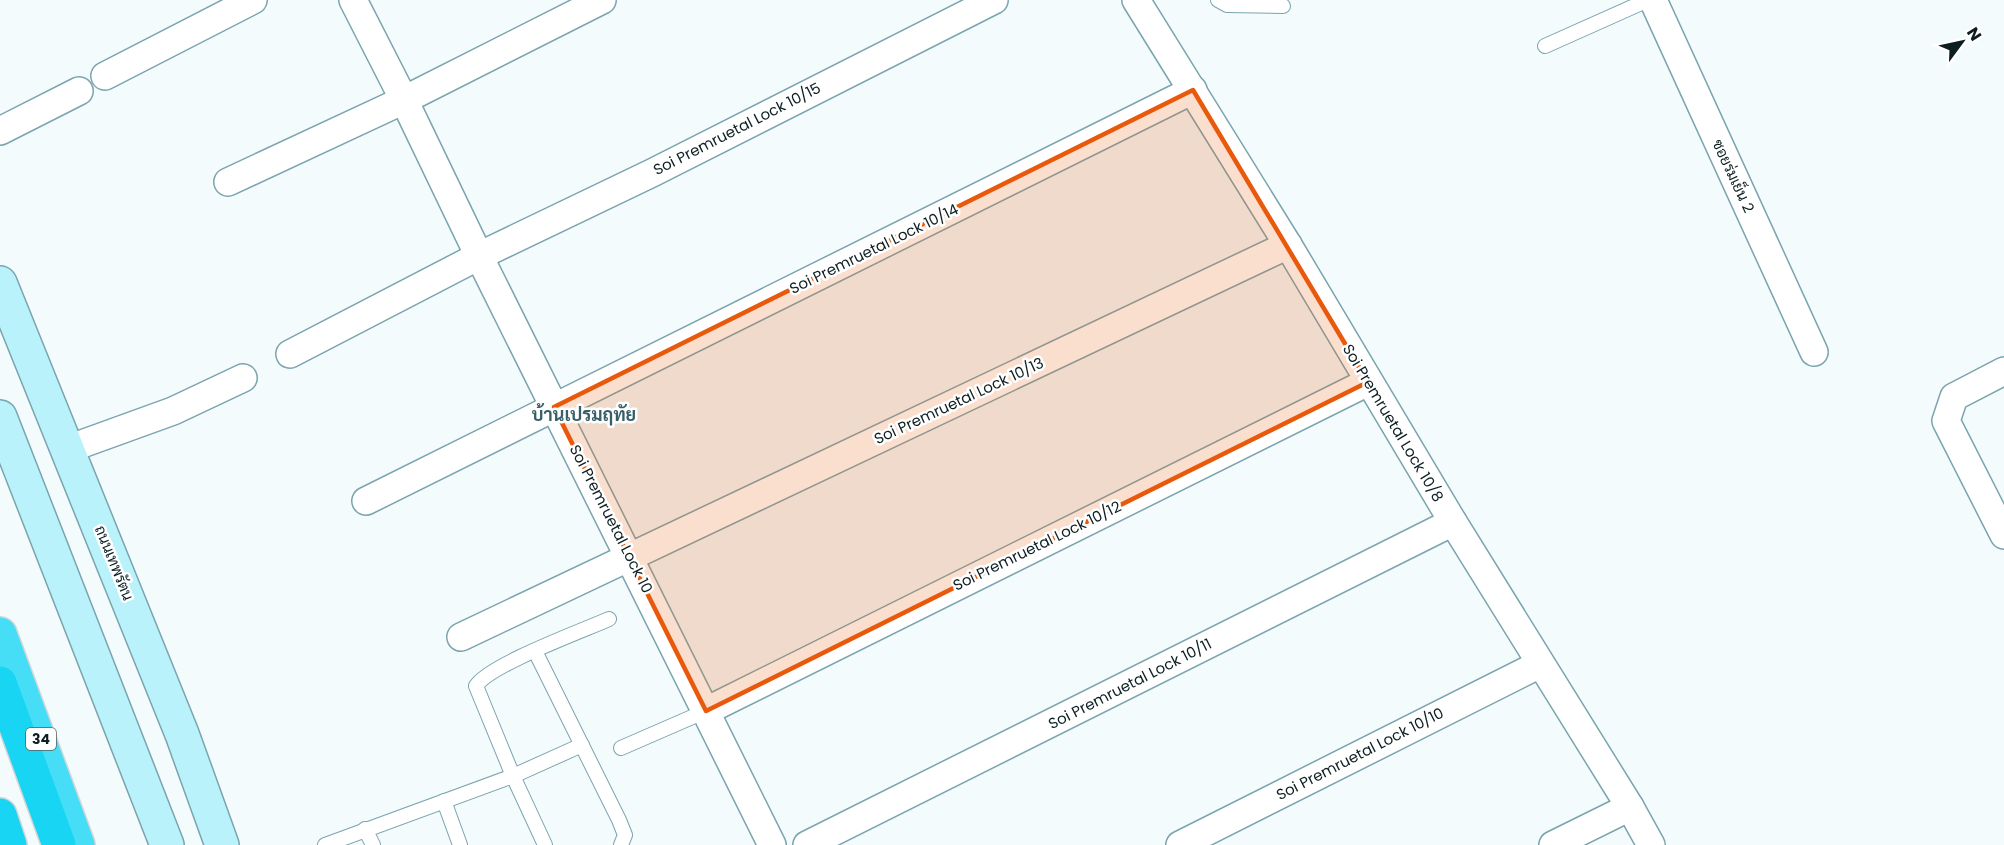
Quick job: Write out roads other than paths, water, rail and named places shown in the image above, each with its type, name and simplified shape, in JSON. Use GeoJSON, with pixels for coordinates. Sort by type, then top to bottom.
{"type":"FeatureCollection","features":[{"type":"Feature","properties":{"kind":"highway","name":"34"},"geometry":{"type":"LineString","coordinates":[[0,634],[78,845]]}},
{"type":"Feature","properties":{"kind":"highway"},"geometry":{"type":"LineString","coordinates":[[0,683],[59,845]]}},
{"type":"Feature","properties":{"kind":"highway"},"geometry":{"type":"LineString","coordinates":[[0,815],[10,845]]}},
{"type":"Feature","properties":{"kind":"main road","name":"ถนนเทพรัตน"},"geometry":{"type":"LineString","coordinates":[[0,283],[182,734],[222,845]]}},
{"type":"Feature","properties":{"kind":"main road"},"geometry":{"type":"LineString","coordinates":[[0,417],[167,845]]}},
{"type":"Feature","properties":{"kind":"street"},"geometry":{"type":"LineString","coordinates":[[105,76],[253,0]]}},
{"type":"Feature","properties":{"kind":"street","name":"Soi Premruetal Lock 10"},"geometry":{"type":"LineString","coordinates":[[353,0],[772,845]]}},
{"type":"Feature","properties":{"kind":"street"},"geometry":{"type":"LineString","coordinates":[[228,182],[404,100],[602,0]]}},
{"type":"Feature","properties":{"kind":"street","name":"Soi Premruetal Lock 10/15"},"geometry":{"type":"LineString","coordinates":[[290,354],[479,256],[994,0]]}},
{"type":"Feature","properties":{"kind":"street","name":"Soi Premruetal Lock 10/8"},"geometry":{"type":"LineString","coordinates":[[1136,0],[1288,245],[1368,382],[1630,807],[1651,845]]}},
{"type":"Feature","properties":{"kind":"street","name":"ซอยร่มเย็น 2"},"geometry":{"type":"LineString","coordinates":[[1653,0],[1814,352]]}},
{"type":"Feature","properties":{"kind":"street","name":"Soi Premruetal Lock 10/14"},"geometry":{"type":"LineString","coordinates":[[366,501],[1193,90]]}},
{"type":"Feature","properties":{"kind":"street"},"geometry":{"type":"LineString","coordinates":[[0,131],[79,91]]}},
{"type":"Feature","properties":{"kind":"street","name":"Soi Premruetal Lock 10/13"},"geometry":{"type":"LineString","coordinates":[[461,637],[1288,245]]}},
{"type":"Feature","properties":{"kind":"street"},"geometry":{"type":"LineString","coordinates":[[2004,371],[1954,397],[1946,421],[2004,535]]}},
{"type":"Feature","properties":{"kind":"street"},"geometry":{"type":"LineString","coordinates":[[68,448],[173,411],[243,378]]}},
{"type":"Feature","properties":{"kind":"street","name":"Soi Premruetal Lock 10/12"},"geometry":{"type":"LineString","coordinates":[[706,711],[1368,382]]}},
{"type":"Feature","properties":{"kind":"street","name":"Soi Premruetal Lock 10/11"},"geometry":{"type":"LineString","coordinates":[[807,845],[1453,522]]}},
{"type":"Feature","properties":{"kind":"street","name":"Soi Premruetal Lock 10/10"},"geometry":{"type":"LineString","coordinates":[[1180,845],[1540,664]]}},
{"type":"Feature","properties":{"kind":"street"},"geometry":{"type":"LineString","coordinates":[[1553,845],[1630,807]]}},
{"type":"Feature","properties":{"kind":"lane"},"geometry":{"type":"LineString","coordinates":[[1218,0],[1227,5],[1283,6]]}},
{"type":"Feature","properties":{"kind":"lane"},"geometry":{"type":"LineString","coordinates":[[1545,46],[1648,0]]}},
{"type":"Feature","properties":{"kind":"lane"},"geometry":{"type":"LineString","coordinates":[[545,845],[476,688],[482,678],[609,619]]}},
{"type":"Feature","properties":{"kind":"lane"},"geometry":{"type":"LineString","coordinates":[[536,651],[626,835],[621,845]]}},
{"type":"Feature","properties":{"kind":"lane"},"geometry":{"type":"LineString","coordinates":[[621,748],[706,711]]}},
{"type":"Feature","properties":{"kind":"lane"},"geometry":{"type":"LineString","coordinates":[[325,845],[513,776],[582,745]]}},
{"type":"Feature","properties":{"kind":"lane"},"geometry":{"type":"LineString","coordinates":[[444,801],[460,845]]}},
{"type":"Feature","properties":{"kind":"lane"},"geometry":{"type":"LineString","coordinates":[[365,829],[373,845]]}},
{"type":"Feature","properties":{"kind":"district","name":"บ้านเปรมฤทัย"},"geometry":{"type":"Point","coordinates":[584,415]}}]}
